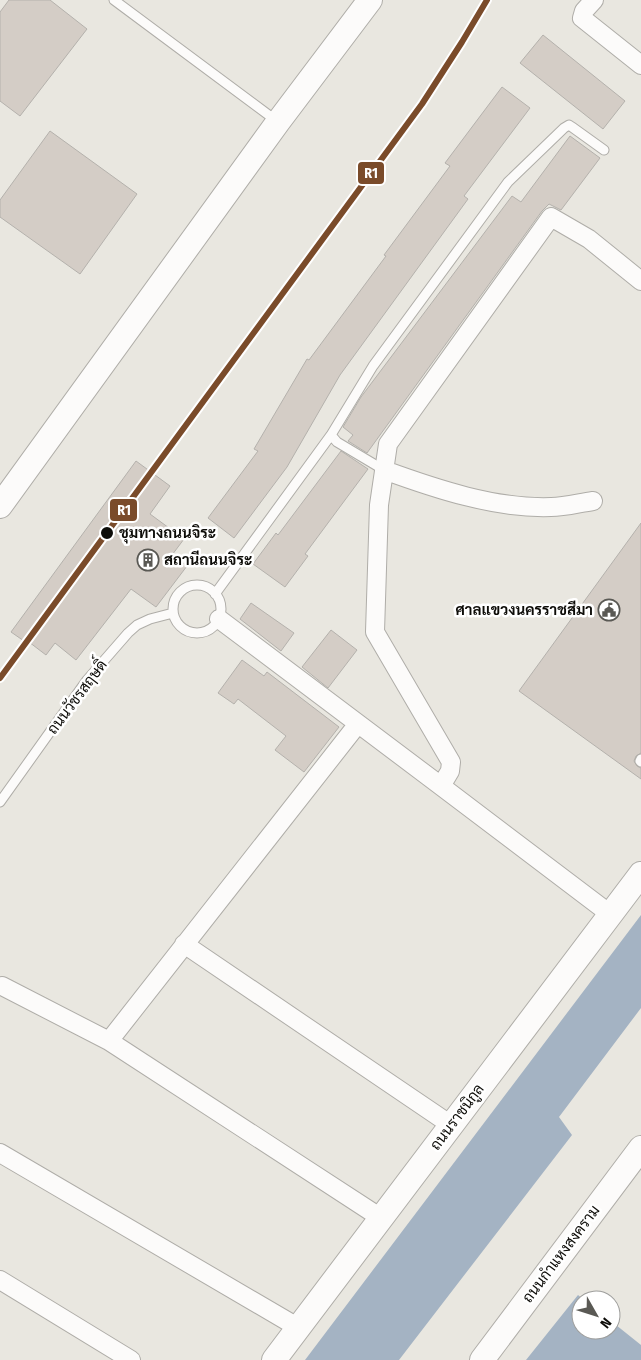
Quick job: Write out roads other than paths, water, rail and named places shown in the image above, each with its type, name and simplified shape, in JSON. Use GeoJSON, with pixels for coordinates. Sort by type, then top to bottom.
{"type":"FeatureCollection","features":[{"type":"Feature","properties":{"kind":"street"},"geometry":{"type":"LineString","coordinates":[[0,506],[278,122],[370,0]]}},
{"type":"Feature","properties":{"kind":"street"},"geometry":{"type":"LineString","coordinates":[[594,0],[584,11],[582,18],[641,65]]}},
{"type":"Feature","properties":{"kind":"street"},"geometry":{"type":"LineString","coordinates":[[441,786],[450,771],[451,762],[375,632],[379,505],[388,444],[551,217],[589,239],[641,281]]}},
{"type":"Feature","properties":{"kind":"street"},"geometry":{"type":"LineString","coordinates":[[384,470],[426,485],[502,504],[552,507],[593,501]]}},
{"type":"Feature","properties":{"kind":"street"},"geometry":{"type":"LineString","coordinates":[[219,619],[357,725],[610,914]]}},
{"type":"Feature","properties":{"kind":"street"},"geometry":{"type":"LineString","coordinates":[[109,1041],[357,725]]}},
{"type":"Feature","properties":{"kind":"street","name":"ถนนราชนิกูล"},"geometry":{"type":"LineString","coordinates":[[274,1360],[641,874]]}},
{"type":"Feature","properties":{"kind":"street"},"geometry":{"type":"LineString","coordinates":[[184,944],[451,1125]]}},
{"type":"Feature","properties":{"kind":"street"},"geometry":{"type":"LineString","coordinates":[[2,986],[109,1041],[381,1218]]}},
{"type":"Feature","properties":{"kind":"street","name":"ถนนกำแหงสงคราม"},"geometry":{"type":"LineString","coordinates":[[482,1360],[641,1148]]}},
{"type":"Feature","properties":{"kind":"street"},"geometry":{"type":"LineString","coordinates":[[0,1153],[299,1328]]}},
{"type":"Feature","properties":{"kind":"street"},"geometry":{"type":"LineString","coordinates":[[0,1280],[131,1360]]}},
{"type":"Feature","properties":{"kind":"lane"},"geometry":{"type":"LineString","coordinates":[[114,0],[278,122]]}},
{"type":"Feature","properties":{"kind":"lane"},"geometry":{"type":"LineString","coordinates":[[215,594],[331,434],[373,366],[508,182],[569,125],[604,150]]}},
{"type":"Feature","properties":{"kind":"lane"},"geometry":{"type":"LineString","coordinates":[[331,434],[337,442],[384,470]]}},
{"type":"Feature","properties":{"kind":"lane"},"geometry":{"type":"LineString","coordinates":[[197,585],[207,587],[215,594],[220,601],[221,610],[219,619],[214,626],[198,633],[189,632],[176,621],[173,613],[173,602],[178,593],[187,587],[197,585]]}},
{"type":"Feature","properties":{"kind":"lane","name":"ถนนวัชรสฤษดิ์"},"geometry":{"type":"LineString","coordinates":[[0,802],[87,680],[128,633],[137,625],[150,619],[173,613]]}},
{"type":"Feature","properties":{"kind":"water"},"geometry":{"type":"Polygon","coordinates":[[[641,915],[641,1008],[559,1117],[572,1135],[399,1360],[305,1360],[641,915]]]}},
{"type":"Feature","properties":{"kind":"water"},"geometry":{"type":"Polygon","coordinates":[[[571,1304],[571,1340],[621,1340],[621,1329],[641,1345],[641,1360],[526,1360],[571,1304]]]}},
{"type":"Feature","properties":{"kind":"place","name":"ชุมทางถนนจิระ"},"geometry":{"type":"Point","coordinates":[107,533]}},
{"type":"Feature","properties":{"kind":"place","name":"สถานีถนนจิระ"},"geometry":{"type":"Point","coordinates":[148,560]}},
{"type":"Feature","properties":{"kind":"place","name":"ศาลแขวงนครราชสีมา"},"geometry":{"type":"Point","coordinates":[609,610]}}]}
